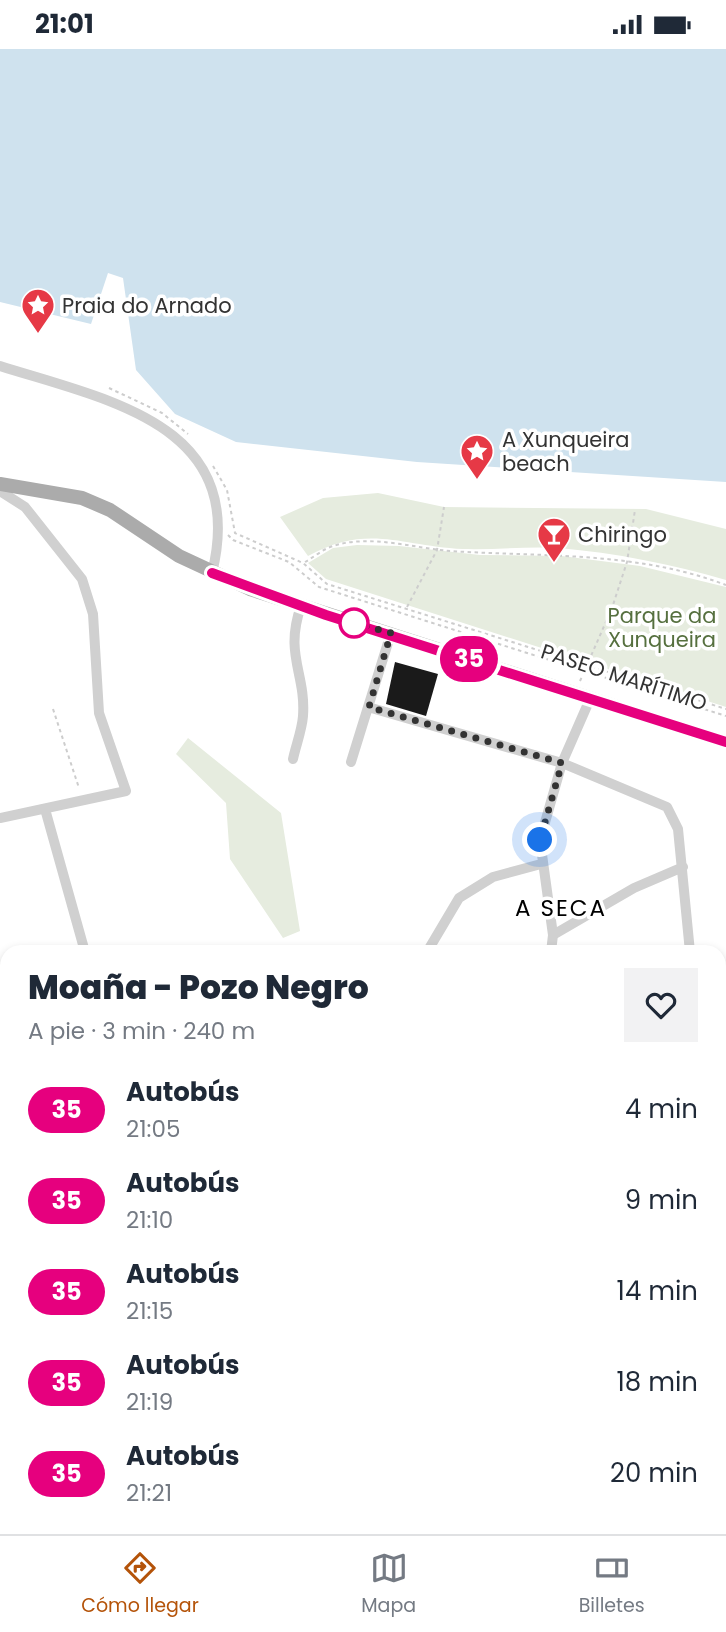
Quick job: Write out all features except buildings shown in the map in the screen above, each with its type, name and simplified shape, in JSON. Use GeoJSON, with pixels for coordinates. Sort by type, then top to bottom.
{"type":"FeatureCollection","features":[{"type":"Feature","properties":{"kind":"main road"},"geometry":{"type":"LineString","coordinates":[[0,484],[82,498],[110,509],[179,556],[301,606],[726,742]]}},
{"type":"Feature","properties":{"kind":"street"},"geometry":{"type":"LineString","coordinates":[[0,366],[125,406],[169,430],[197,460],[216,497],[219,530],[217,571]]}},
{"type":"Feature","properties":{"kind":"street"},"geometry":{"type":"LineString","coordinates":[[0,491],[25,507],[82,579],[93,614],[99,713],[126,792],[0,818]]}},
{"type":"Feature","properties":{"kind":"street"},"geometry":{"type":"LineString","coordinates":[[293,759],[303,715],[293,645],[294,628],[301,606]]}},
{"type":"Feature","properties":{"kind":"street"},"geometry":{"type":"LineString","coordinates":[[351,762],[391,633]]}},
{"type":"Feature","properties":{"kind":"street"},"geometry":{"type":"LineString","coordinates":[[552,945],[553,935],[541,864],[540,840],[583,697]]}},
{"type":"Feature","properties":{"kind":"street"},"geometry":{"type":"LineString","coordinates":[[369,707],[562,763],[667,807],[678,829],[689,945]]}},
{"type":"Feature","properties":{"kind":"street"},"geometry":{"type":"LineString","coordinates":[[45,809],[83,945]]}},
{"type":"Feature","properties":{"kind":"street"},"geometry":{"type":"LineString","coordinates":[[431,945],[459,898],[493,877],[541,864]]}},
{"type":"Feature","properties":{"kind":"street"},"geometry":{"type":"LineString","coordinates":[[553,935],[634,888],[683,867]]}},
{"type":"Feature","properties":{"kind":"path"},"geometry":{"type":"LineString","coordinates":[[102,386],[126,394],[162,413],[194,440]]}},
{"type":"Feature","properties":{"kind":"path"},"geometry":{"type":"LineString","coordinates":[[109,394],[163,419],[185,438]]}},
{"type":"Feature","properties":{"kind":"path"},"geometry":{"type":"LineString","coordinates":[[206,463],[215,481]]}},
{"type":"Feature","properties":{"kind":"path","name":"PASEO MARÍTIMO"},"geometry":{"type":"LineString","coordinates":[[212,464],[227,490],[235,533],[303,563],[327,584],[726,709]]}},
{"type":"Feature","properties":{"kind":"path"},"geometry":{"type":"LineString","coordinates":[[407,608],[437,550],[444,507]]}},
{"type":"Feature","properties":{"kind":"path"},"geometry":{"type":"LineString","coordinates":[[583,697],[584,664],[601,638],[627,562],[635,510]]}},
{"type":"Feature","properties":{"kind":"path"},"geometry":{"type":"LineString","coordinates":[[227,533],[233,540],[297,566],[319,587],[726,716]]}},
{"type":"Feature","properties":{"kind":"path"},"geometry":{"type":"LineString","coordinates":[[303,563],[332,546],[358,543],[398,544],[437,550],[561,553],[627,562],[726,585]]}},
{"type":"Feature","properties":{"kind":"path"},"geometry":{"type":"LineString","coordinates":[[53,709],[83,801]]}},
{"type":"Feature","properties":{"kind":"green space"},"geometry":{"type":"Polygon","coordinates":[[[378,493],[444,507],[646,509],[726,529],[726,580],[643,560],[559,548],[463,549],[367,538],[329,546],[308,556],[280,517],[323,498],[378,493]]]}},
{"type":"Feature","properties":{"kind":"green space","name":"Parque da Xunqueira"},"geometry":{"type":"Polygon","coordinates":[[[357,545],[399,546],[480,555],[562,556],[640,566],[726,587],[726,707],[326,579],[308,563],[333,548],[357,545]]]}},
{"type":"Feature","properties":{"kind":"green space"},"geometry":{"type":"Polygon","coordinates":[[[188,738],[281,813],[300,931],[283,938],[230,859],[226,803],[176,754],[188,738]]]}},
{"type":"Feature","properties":{"kind":"water"},"geometry":{"type":"Polygon","coordinates":[[[0,49],[726,49],[726,482],[417,462],[236,442],[175,414],[136,370],[123,278],[108,273],[91,324],[0,302],[0,49]]]}},
{"type":"Feature","properties":{"kind":"bus line","name":"35"},"geometry":{"type":"LineString","coordinates":[[212,573],[326,615],[391,633],[726,742]]}},
{"type":"Feature","properties":{"kind":"place","name":"Praia do Arnado"},"geometry":{"type":"Point","coordinates":[38,335]}},
{"type":"Feature","properties":{"kind":"place","name":"A Xunqueira beach"},"geometry":{"type":"Point","coordinates":[477,481]}},
{"type":"Feature","properties":{"kind":"place","name":"Chiringo"},"geometry":{"type":"Point","coordinates":[554,564]}},
{"type":"Feature","properties":{"kind":"district","name":"A SECA"},"geometry":{"type":"Point","coordinates":[561,908]}},
{"type":"Feature","properties":{"kind":"route"},"geometry":{"type":"LineString","coordinates":[[354,623],[348,621],[391,633],[369,707],[562,763],[540,840]]}}]}
